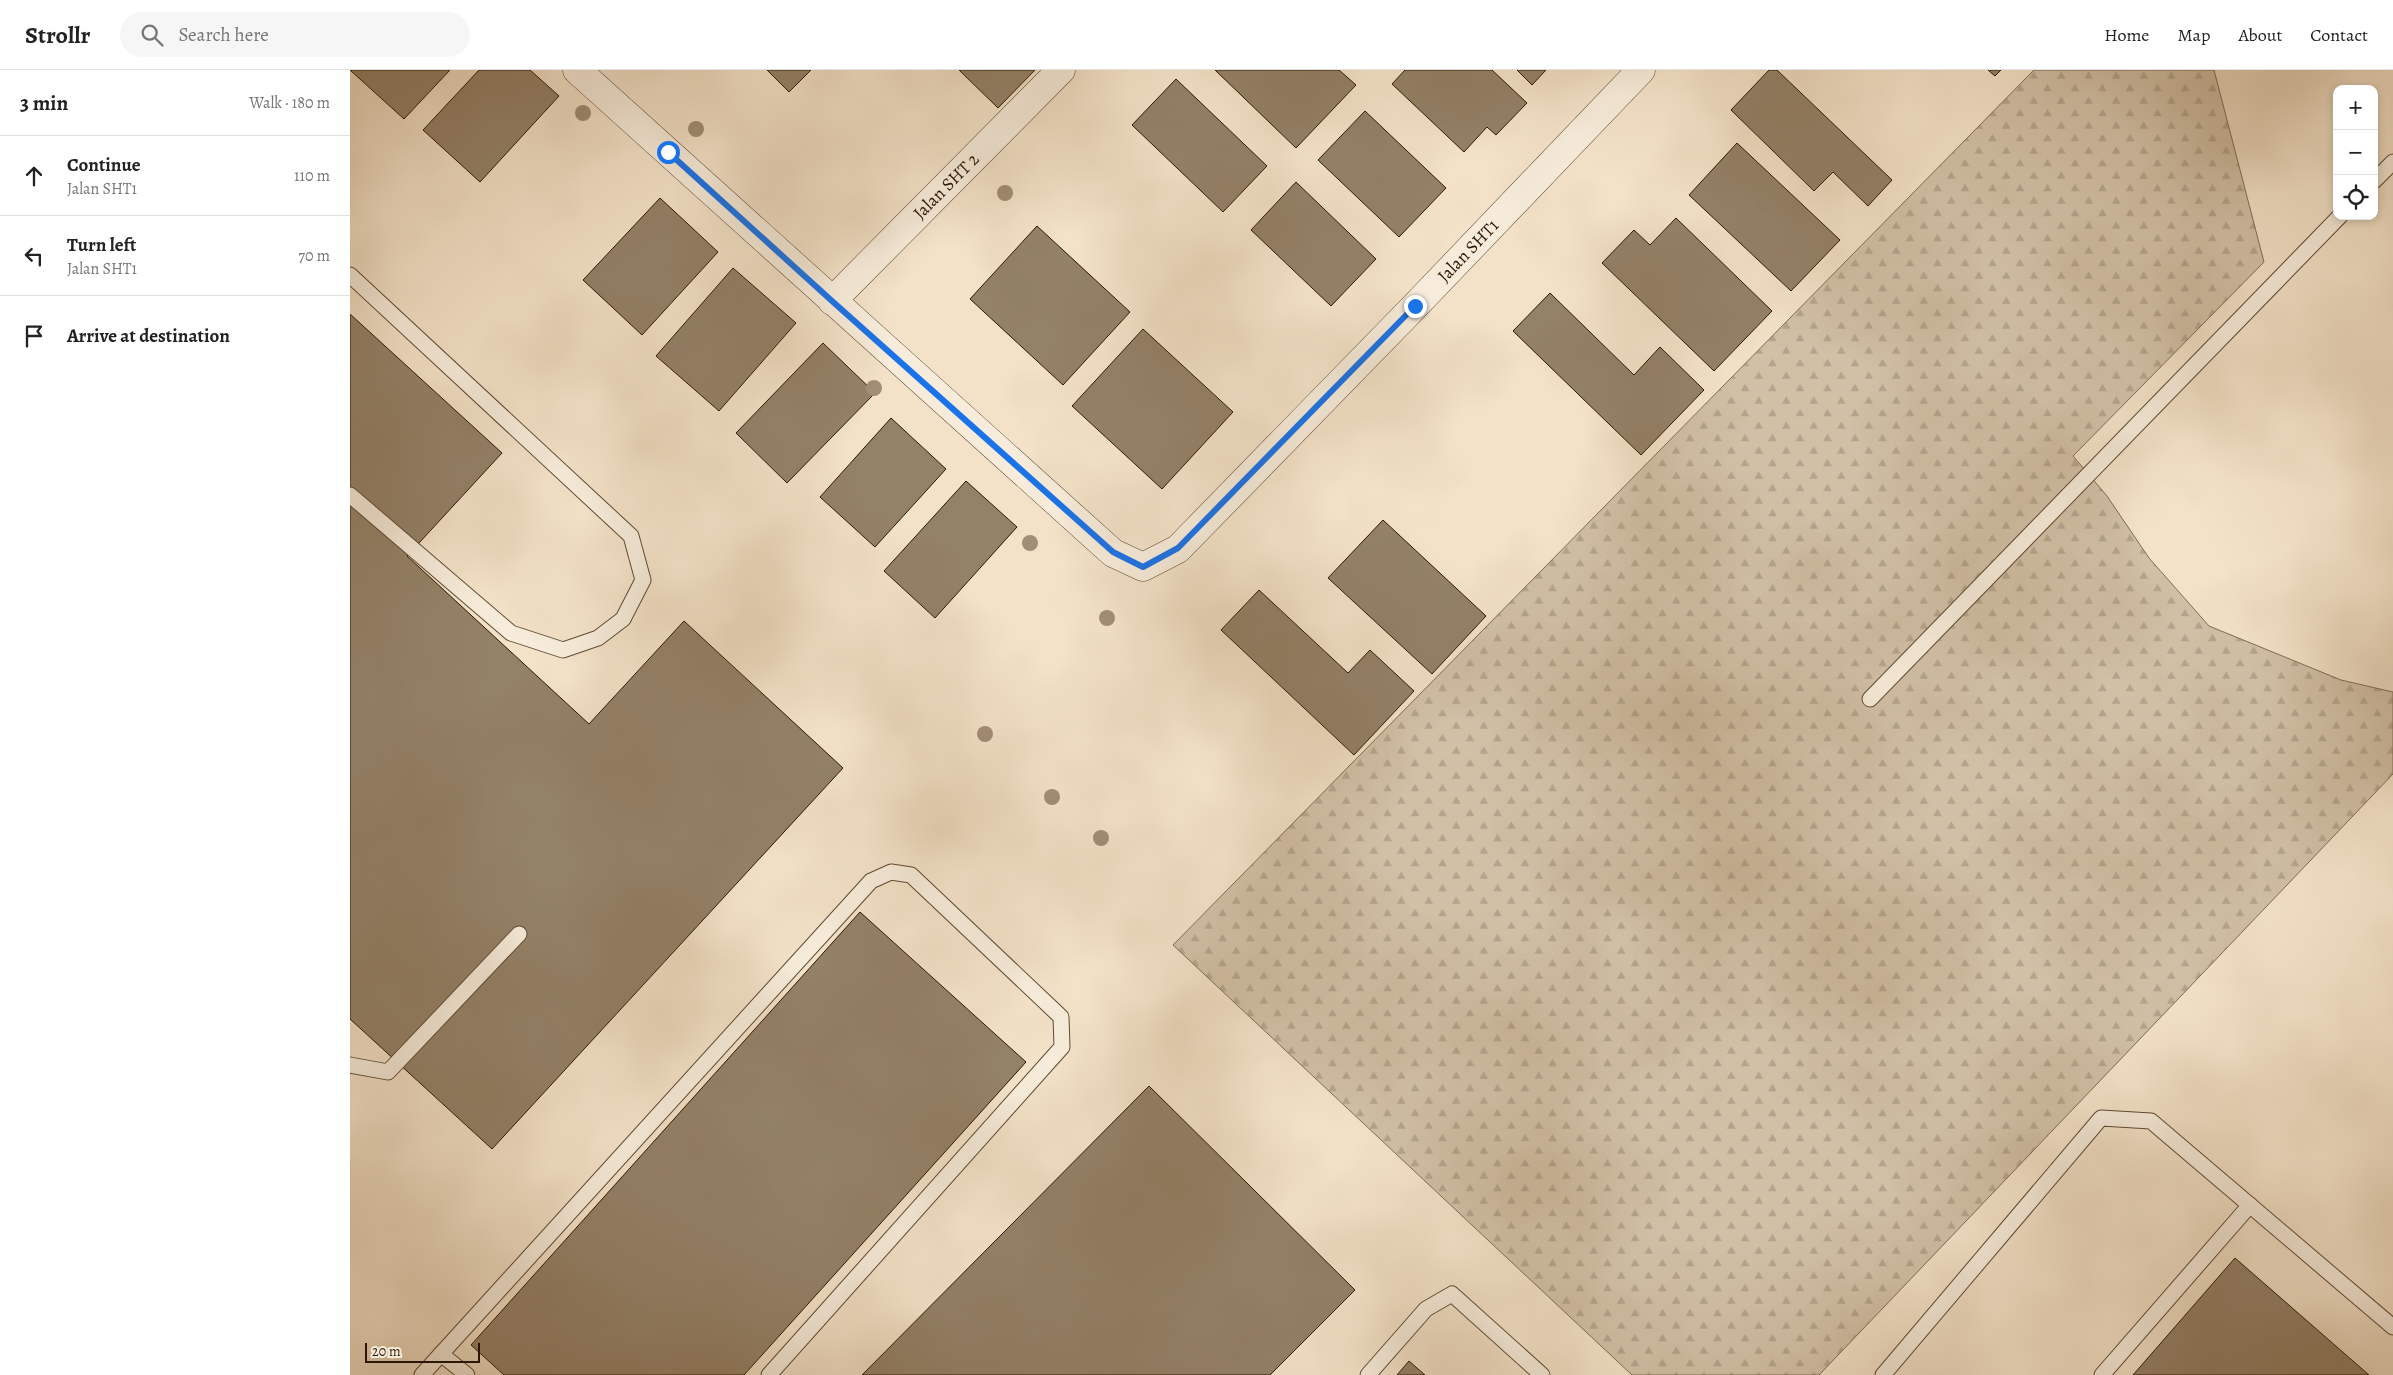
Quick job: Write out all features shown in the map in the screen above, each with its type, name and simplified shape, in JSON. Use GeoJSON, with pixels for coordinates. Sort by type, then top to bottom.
{"type":"FeatureCollection","features":[{"type":"Feature","properties":{"kind":"street","name":"Jalan SHT1"},"geometry":{"type":"LineString","coordinates":[[577,70],[1113,552],[1143,567],[1178,548],[1415,306],[1641,70]]}},
{"type":"Feature","properties":{"kind":"street","name":"Jalan SHT 2"},"geometry":{"type":"LineString","coordinates":[[832,301],[1061,70]]}},
{"type":"Feature","properties":{"kind":"lane"},"geometry":{"type":"LineString","coordinates":[[2378,177],[2393,162]]}},
{"type":"Feature","properties":{"kind":"lane"},"geometry":{"type":"LineString","coordinates":[[1870,699],[2336,220]]}},
{"type":"Feature","properties":{"kind":"lane"},"geometry":{"type":"LineString","coordinates":[[350,275],[631,536],[643,580],[623,619],[598,638],[563,650],[511,634],[350,495]]}},
{"type":"Feature","properties":{"kind":"lane"},"geometry":{"type":"LineString","coordinates":[[422,1375],[871,881],[891,872],[911,875],[1061,1017],[1062,1047],[769,1375]]}},
{"type":"Feature","properties":{"kind":"lane"},"geometry":{"type":"LineString","coordinates":[[350,1065],[388,1072],[519,934]]}},
{"type":"Feature","properties":{"kind":"lane"},"geometry":{"type":"LineString","coordinates":[[1883,1375],[2101,1118],[2151,1121],[2393,1327]]}},
{"type":"Feature","properties":{"kind":"lane"},"geometry":{"type":"LineString","coordinates":[[2102,1375],[2250,1205]]}},
{"type":"Feature","properties":{"kind":"lane"},"geometry":{"type":"LineString","coordinates":[[1368,1375],[1426,1309],[1452,1294],[1542,1375]]}},
{"type":"Feature","properties":{"kind":"lane"},"geometry":{"type":"LineString","coordinates":[[441,1354],[467,1375]]}},
{"type":"Feature","properties":{"kind":"green space"},"geometry":{"type":"Polygon","coordinates":[[[2034,70],[2214,70],[2264,262],[2073,456],[2107,496],[2149,558],[2209,626],[2341,680],[2393,692],[2393,774],[1819,1375],[1632,1375],[1173,945],[2034,70]]]}},
{"type":"Feature","properties":{"kind":"building"},"geometry":{"type":"Polygon","coordinates":[[[350,70],[450,70],[404,119],[350,70]]]}},
{"type":"Feature","properties":{"kind":"building"},"geometry":{"type":"Polygon","coordinates":[[[479,70],[530,70],[559,96],[480,182],[423,130],[479,70]]]}},
{"type":"Feature","properties":{"kind":"building"},"geometry":{"type":"Polygon","coordinates":[[[767,70],[811,70],[789,92],[767,70]]]}},
{"type":"Feature","properties":{"kind":"building"},"geometry":{"type":"Polygon","coordinates":[[[959,70],[1035,70],[998,108],[959,70]]]}},
{"type":"Feature","properties":{"kind":"building"},"geometry":{"type":"Polygon","coordinates":[[[1215,70],[1339,70],[1356,85],[1296,148],[1215,70]]]}},
{"type":"Feature","properties":{"kind":"building"},"geometry":{"type":"Polygon","coordinates":[[[1405,70],[1492,70],[1527,103],[1496,135],[1487,127],[1464,152],[1392,84],[1405,70]]]}},
{"type":"Feature","properties":{"kind":"building"},"geometry":{"type":"Polygon","coordinates":[[[1517,70],[1546,70],[1532,85],[1517,70]]]}},
{"type":"Feature","properties":{"kind":"building"},"geometry":{"type":"Polygon","coordinates":[[[1769,70],[1777,70],[1892,180],[1868,206],[1833,172],[1814,191],[1731,110],[1769,70]]]}},
{"type":"Feature","properties":{"kind":"building"},"geometry":{"type":"Polygon","coordinates":[[[1988,70],[2001,70],[1995,76],[1988,70]]]}},
{"type":"Feature","properties":{"kind":"building"},"geometry":{"type":"Polygon","coordinates":[[[1176,79],[1267,166],[1223,212],[1132,125],[1176,79]]]}},
{"type":"Feature","properties":{"kind":"building"},"geometry":{"type":"Polygon","coordinates":[[[1365,111],[1446,188],[1399,237],[1318,160],[1365,111]]]}},
{"type":"Feature","properties":{"kind":"building"},"geometry":{"type":"Polygon","coordinates":[[[1737,143],[1840,240],[1791,291],[1689,195],[1737,143]]]}},
{"type":"Feature","properties":{"kind":"building"},"geometry":{"type":"Polygon","coordinates":[[[1296,182],[1376,259],[1331,306],[1251,230],[1296,182]]]}},
{"type":"Feature","properties":{"kind":"building"},"geometry":{"type":"Polygon","coordinates":[[[660,198],[718,252],[642,335],[583,280],[660,198]]]}},
{"type":"Feature","properties":{"kind":"building"},"geometry":{"type":"Polygon","coordinates":[[[1676,218],[1772,311],[1714,371],[1602,263],[1634,230],[1650,245],[1676,218]]]}},
{"type":"Feature","properties":{"kind":"building"},"geometry":{"type":"Polygon","coordinates":[[[1037,226],[1130,312],[1063,385],[970,299],[1037,226]]]}},
{"type":"Feature","properties":{"kind":"building"},"geometry":{"type":"Polygon","coordinates":[[[733,268],[796,323],[719,411],[656,356],[733,268]]]}},
{"type":"Feature","properties":{"kind":"building"},"geometry":{"type":"Polygon","coordinates":[[[1550,293],[1634,375],[1660,347],[1704,390],[1641,455],[1513,331],[1550,293]]]}},
{"type":"Feature","properties":{"kind":"building"},"geometry":{"type":"Polygon","coordinates":[[[350,314],[502,453],[407,556],[589,724],[684,621],[843,768],[492,1149],[350,1019],[350,314]]]}},
{"type":"Feature","properties":{"kind":"building"},"geometry":{"type":"Polygon","coordinates":[[[1143,329],[1233,412],[1162,489],[1072,406],[1143,329]]]}},
{"type":"Feature","properties":{"kind":"building"},"geometry":{"type":"Polygon","coordinates":[[[823,343],[875,393],[787,483],[736,433],[823,343]]]}},
{"type":"Feature","properties":{"kind":"building"},"geometry":{"type":"Polygon","coordinates":[[[891,418],[946,469],[875,547],[820,497],[891,418]]]}},
{"type":"Feature","properties":{"kind":"building"},"geometry":{"type":"Polygon","coordinates":[[[966,481],[1017,527],[935,618],[884,571],[966,481]]]}},
{"type":"Feature","properties":{"kind":"building"},"geometry":{"type":"Polygon","coordinates":[[[1383,520],[1486,616],[1432,674],[1328,578],[1383,520]]]}},
{"type":"Feature","properties":{"kind":"building"},"geometry":{"type":"Polygon","coordinates":[[[1259,590],[1348,673],[1370,650],[1414,691],[1354,755],[1221,630],[1259,590]]]}},
{"type":"Feature","properties":{"kind":"building"},"geometry":{"type":"Polygon","coordinates":[[[860,912],[1026,1062],[744,1375],[504,1375],[471,1345],[860,912]]]}},
{"type":"Feature","properties":{"kind":"building"},"geometry":{"type":"Polygon","coordinates":[[[1149,1086],[1355,1290],[1270,1375],[862,1375],[1149,1086]]]}},
{"type":"Feature","properties":{"kind":"building"},"geometry":{"type":"Polygon","coordinates":[[[2235,1258],[2369,1375],[2133,1375],[2235,1258]]]}},
{"type":"Feature","properties":{"kind":"building"},"geometry":{"type":"Polygon","coordinates":[[[1409,1361],[1425,1375],[1397,1375],[1409,1361]]]}},
{"type":"Feature","properties":{"kind":"route"},"geometry":{"type":"LineString","coordinates":[[668,152],[1113,552],[1143,567],[1178,548],[1415,306]]}}]}
